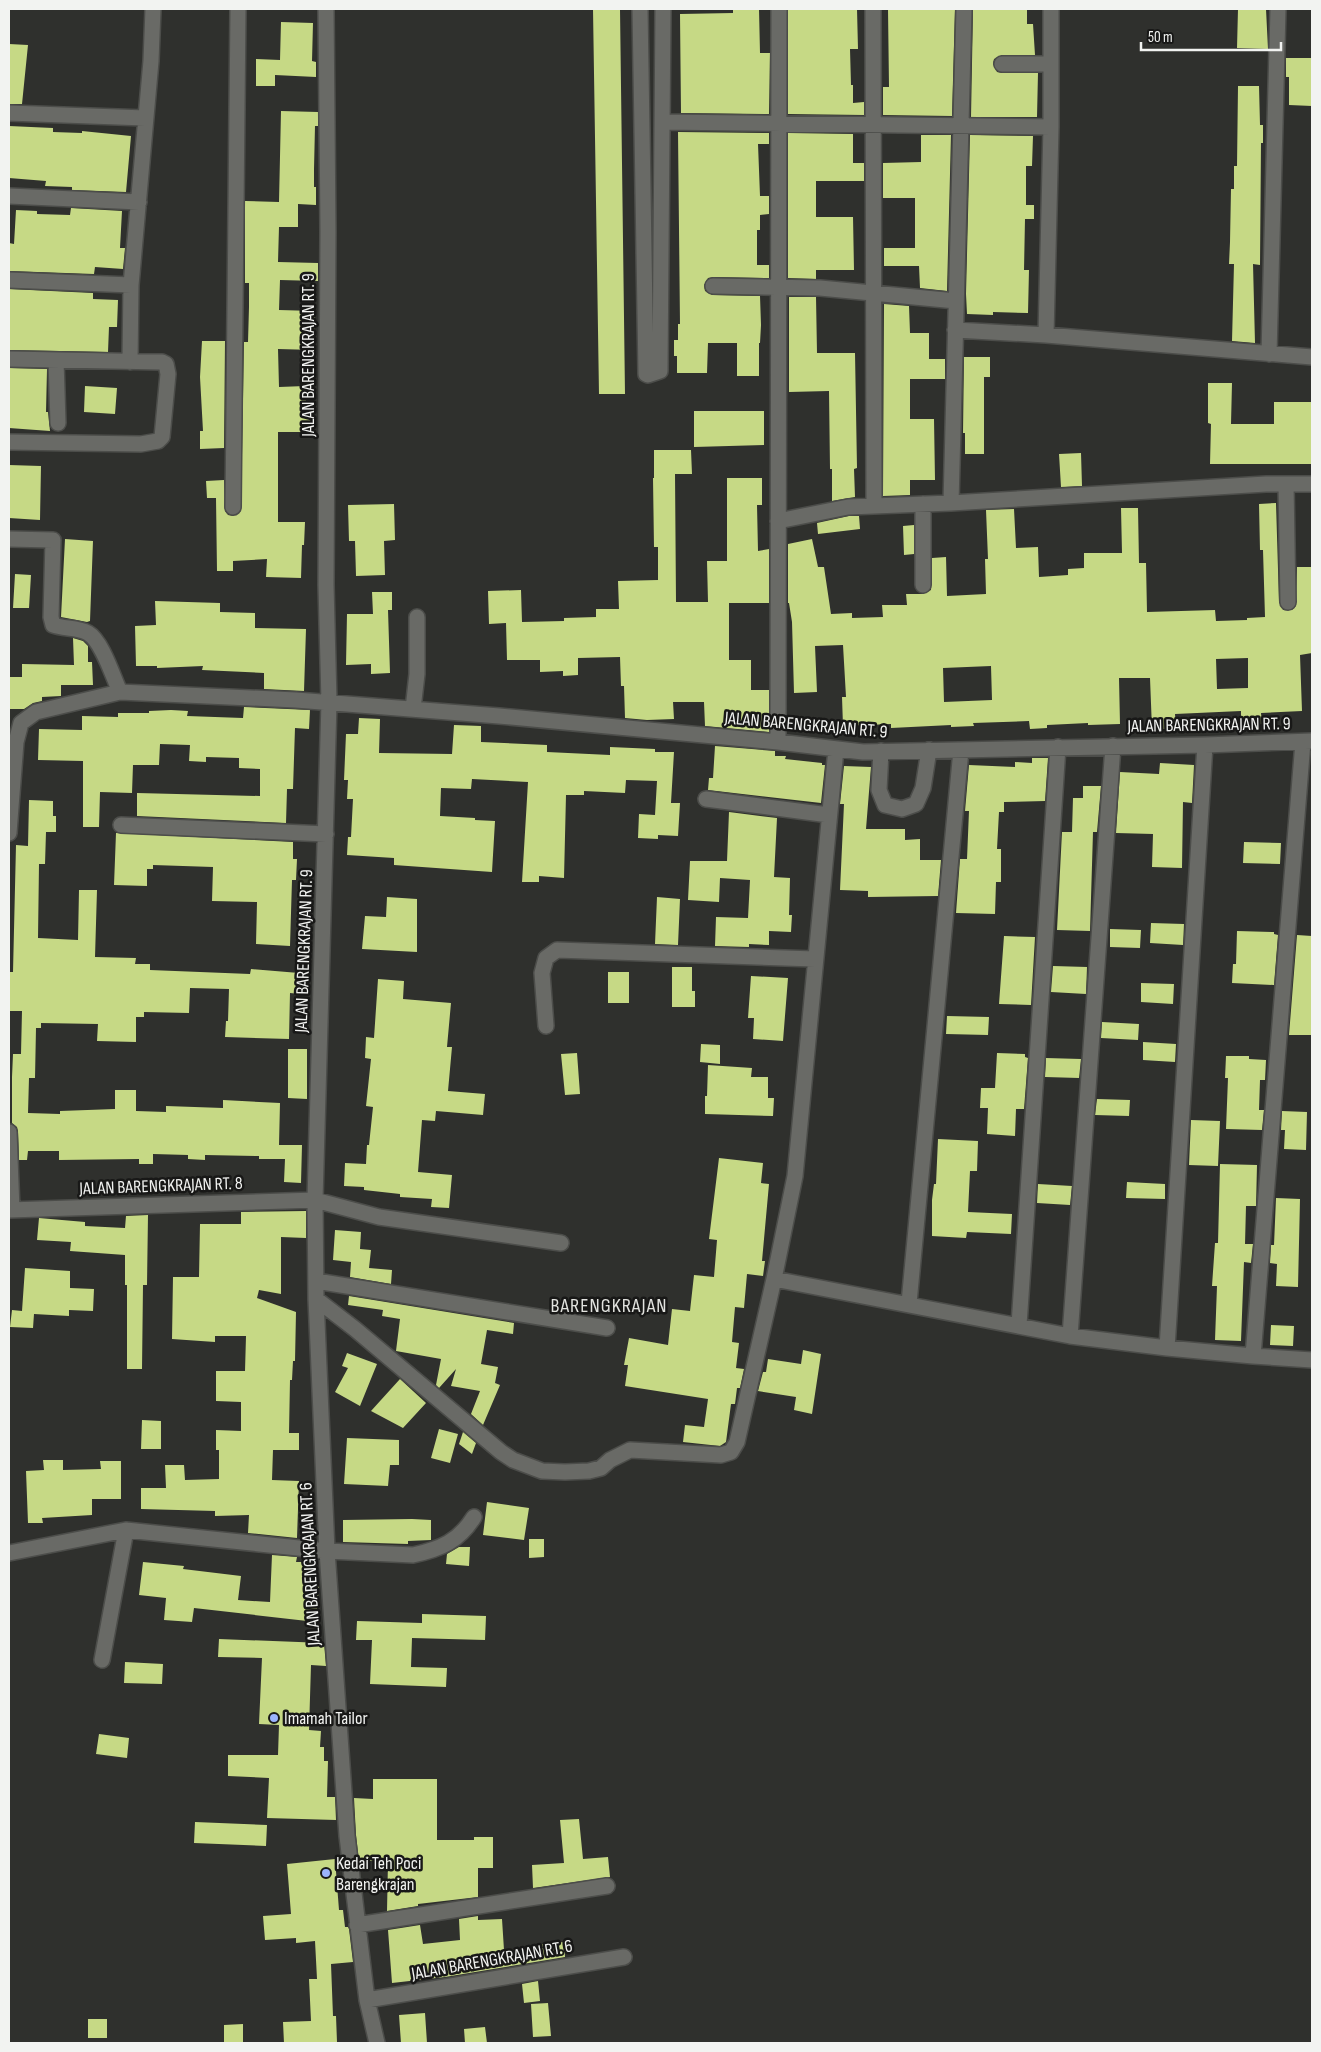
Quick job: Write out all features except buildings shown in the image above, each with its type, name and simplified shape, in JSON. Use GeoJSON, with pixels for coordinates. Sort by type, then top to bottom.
{"type":"FeatureCollection","features":[{"type":"Feature","properties":{"kind":"street"},"geometry":{"type":"LineString","coordinates":[[130,362],[131,285],[151,61],[153,9]]}},
{"type":"Feature","properties":{"kind":"street"},"geometry":{"type":"LineString","coordinates":[[233,507],[238,9]]}},
{"type":"Feature","properties":{"kind":"street","name":"JALAN BARENGKRAJAN RT. 9"},"geometry":{"type":"LineString","coordinates":[[315,1200],[329,702],[326,584],[328,232],[326,9]]}},
{"type":"Feature","properties":{"kind":"street"},"geometry":{"type":"LineString","coordinates":[[640,9],[646,374],[648,375],[660,371],[663,9]]}},
{"type":"Feature","properties":{"kind":"street"},"geometry":{"type":"LineString","coordinates":[[778,742],[779,9]]}},
{"type":"Feature","properties":{"kind":"street"},"geometry":{"type":"LineString","coordinates":[[873,9],[874,505]]}},
{"type":"Feature","properties":{"kind":"street"},"geometry":{"type":"LineString","coordinates":[[951,503],[964,9]]}},
{"type":"Feature","properties":{"kind":"street"},"geometry":{"type":"LineString","coordinates":[[1046,335],[1051,127],[1051,9]]}},
{"type":"Feature","properties":{"kind":"street"},"geometry":{"type":"LineString","coordinates":[[1268,354],[1278,9]]}},
{"type":"Feature","properties":{"kind":"street"},"geometry":{"type":"LineString","coordinates":[[1002,64],[1051,64]]}},
{"type":"Feature","properties":{"kind":"street"},"geometry":{"type":"LineString","coordinates":[[9,113],[145,118]]}},
{"type":"Feature","properties":{"kind":"street"},"geometry":{"type":"LineString","coordinates":[[662,122],[873,123],[1051,127]]}},
{"type":"Feature","properties":{"kind":"street"},"geometry":{"type":"LineString","coordinates":[[642,174],[662,174]]}},
{"type":"Feature","properties":{"kind":"street"},"geometry":{"type":"LineString","coordinates":[[9,196],[139,202]]}},
{"type":"Feature","properties":{"kind":"street"},"geometry":{"type":"LineString","coordinates":[[9,280],[131,285]]}},
{"type":"Feature","properties":{"kind":"street"},"geometry":{"type":"LineString","coordinates":[[713,286],[820,288],[956,301]]}},
{"type":"Feature","properties":{"kind":"street"},"geometry":{"type":"LineString","coordinates":[[955,330],[1046,335],[1312,357]]}},
{"type":"Feature","properties":{"kind":"street"},"geometry":{"type":"LineString","coordinates":[[9,359],[162,362],[168,367],[162,436],[158,440],[141,444],[9,442]]}},
{"type":"Feature","properties":{"kind":"street"},"geometry":{"type":"LineString","coordinates":[[56,360],[58,423]]}},
{"type":"Feature","properties":{"kind":"street"},"geometry":{"type":"LineString","coordinates":[[1286,484],[1288,602]]}},
{"type":"Feature","properties":{"kind":"street"},"geometry":{"type":"LineString","coordinates":[[778,521],[830,509],[874,505],[951,503],[1312,484]]}},
{"type":"Feature","properties":{"kind":"street"},"geometry":{"type":"LineString","coordinates":[[923,504],[923,585]]}},
{"type":"Feature","properties":{"kind":"street"},"geometry":{"type":"LineString","coordinates":[[9,539],[53,540],[51,617],[53,625],[81,630],[89,633],[97,640],[120,692]]}},
{"type":"Feature","properties":{"kind":"street"},"geometry":{"type":"LineString","coordinates":[[413,709],[418,617]]}},
{"type":"Feature","properties":{"kind":"street","name":"JALAN BARENGKRAJAN RT. 9"},"geometry":{"type":"LineString","coordinates":[[9,833],[16,742],[21,723],[36,712],[120,692],[329,702],[778,742],[863,752],[1307,742]]}},
{"type":"Feature","properties":{"kind":"street"},"geometry":{"type":"LineString","coordinates":[[1253,1356],[1307,742]]}},
{"type":"Feature","properties":{"kind":"street"},"geometry":{"type":"LineString","coordinates":[[1167,1348],[1205,745]]}},
{"type":"Feature","properties":{"kind":"street"},"geometry":{"type":"LineString","coordinates":[[1070,1336],[1113,746]]}},
{"type":"Feature","properties":{"kind":"street"},"geometry":{"type":"LineString","coordinates":[[1019,1325],[1058,747]]}},
{"type":"Feature","properties":{"kind":"street"},"geometry":{"type":"LineString","coordinates":[[316,1299],[356,1329],[402,1370],[513,1460],[542,1471],[589,1471],[600,1468],[610,1460],[630,1450],[721,1455],[731,1452],[738,1442],[795,1176],[836,749]]}},
{"type":"Feature","properties":{"kind":"street"},"geometry":{"type":"LineString","coordinates":[[881,751],[879,790],[885,805],[902,809],[916,804],[923,788],[929,750]]}},
{"type":"Feature","properties":{"kind":"street"},"geometry":{"type":"LineString","coordinates":[[909,1303],[961,750]]}},
{"type":"Feature","properties":{"kind":"street"},"geometry":{"type":"LineString","coordinates":[[706,799],[829,816]]}},
{"type":"Feature","properties":{"kind":"street"},"geometry":{"type":"LineString","coordinates":[[121,825],[326,834]]}},
{"type":"Feature","properties":{"kind":"street"},"geometry":{"type":"LineString","coordinates":[[546,1026],[542,973],[546,958],[558,950],[815,959]]}},
{"type":"Feature","properties":{"kind":"street"},"geometry":{"type":"LineString","coordinates":[[9,1132],[10,1210]]}},
{"type":"Feature","properties":{"kind":"street","name":"JALAN BARENGKRAJAN RT. 8"},"geometry":{"type":"LineString","coordinates":[[10,1210],[315,1200],[379,1217],[561,1243]]}},
{"type":"Feature","properties":{"kind":"street","name":"JALAN BARENGKRAJAN RT. 6"},"geometry":{"type":"LineString","coordinates":[[315,1200],[316,1299],[327,1551],[347,1836],[367,2000],[377,2043]]}},
{"type":"Feature","properties":{"kind":"street"},"geometry":{"type":"LineString","coordinates":[[774,1278],[1070,1336],[1167,1348],[1312,1360]]}},
{"type":"Feature","properties":{"kind":"street"},"geometry":{"type":"LineString","coordinates":[[316,1281],[607,1328]]}},
{"type":"Feature","properties":{"kind":"street"},"geometry":{"type":"LineString","coordinates":[[9,1553],[126,1530],[327,1551],[413,1555],[454,1541],[465,1532],[474,1518]]}},
{"type":"Feature","properties":{"kind":"street"},"geometry":{"type":"LineString","coordinates":[[102,1660],[126,1530]]}},
{"type":"Feature","properties":{"kind":"street"},"geometry":{"type":"LineString","coordinates":[[357,1925],[607,1886]]}},
{"type":"Feature","properties":{"kind":"street","name":"JALAN BARENGKRAJAN RT. 6"},"geometry":{"type":"LineString","coordinates":[[367,2000],[624,1957]]}},
{"type":"Feature","properties":{"kind":"place","name":"Imamah Tailor"},"geometry":{"type":"Point","coordinates":[274,1718]}},
{"type":"Feature","properties":{"kind":"place","name":"Kedai Teh Poci Barengkrajan"},"geometry":{"type":"Point","coordinates":[326,1873]}},
{"type":"Feature","properties":{"kind":"district","name":"BARENGKRAJAN"},"geometry":{"type":"Point","coordinates":[609,1306]}}]}
